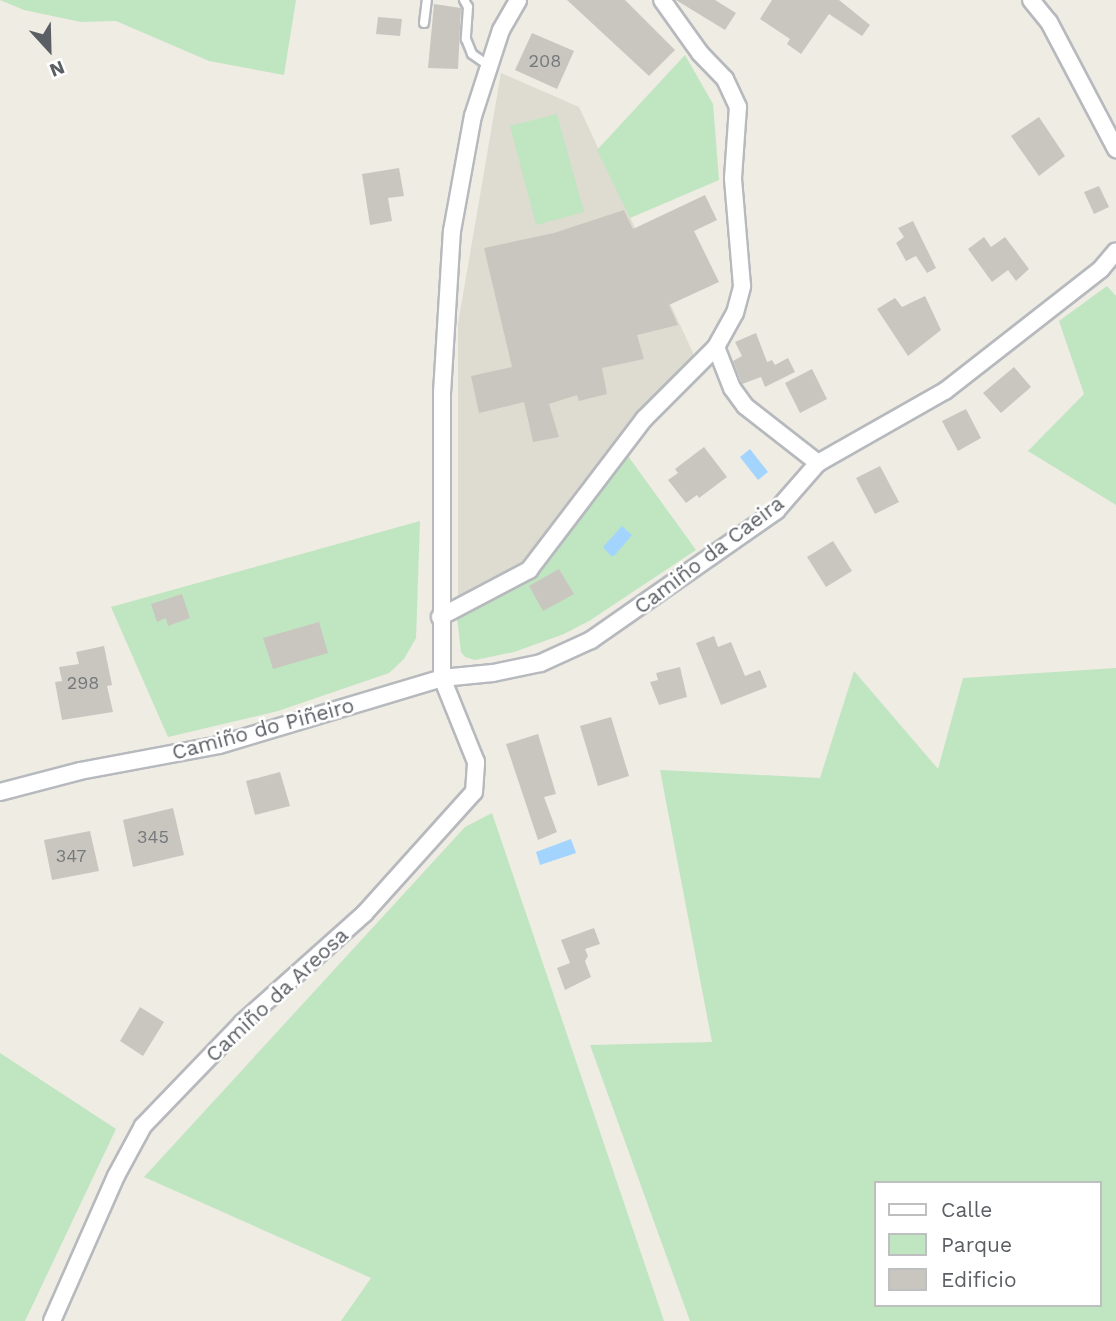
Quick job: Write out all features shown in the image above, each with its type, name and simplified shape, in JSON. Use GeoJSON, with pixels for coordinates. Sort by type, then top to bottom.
{"type":"FeatureCollection","features":[{"type":"Feature","properties":{"kind":"street"},"geometry":{"type":"LineString","coordinates":[[442,678],[442,393],[452,231],[473,116],[502,30],[518,0]]}},
{"type":"Feature","properties":{"kind":"street"},"geometry":{"type":"LineString","coordinates":[[440,617],[529,570],[644,419],[716,347],[735,313],[742,286],[733,178],[738,107],[725,79],[700,53],[662,0]]}},
{"type":"Feature","properties":{"kind":"street"},"geometry":{"type":"LineString","coordinates":[[1031,0],[1049,22],[1116,149]]}},
{"type":"Feature","properties":{"kind":"street","name":"Camiño da Caeira"},"geometry":{"type":"LineString","coordinates":[[442,678],[493,673],[541,663],[591,640],[776,511],[818,463],[945,391],[1101,269],[1116,251]]}},
{"type":"Feature","properties":{"kind":"street"},"geometry":{"type":"LineString","coordinates":[[716,347],[732,388],[745,406],[818,463]]}},
{"type":"Feature","properties":{"kind":"street","name":"Camiño do Piñeiro"},"geometry":{"type":"LineString","coordinates":[[0,792],[80,771],[219,745],[442,678]]}},
{"type":"Feature","properties":{"kind":"street","name":"Camiño da Areosa"},"geometry":{"type":"LineString","coordinates":[[52,1321],[116,1177],[144,1126],[242,1023],[364,914],[474,792],[476,762],[442,678]]}},
{"type":"Feature","properties":{"kind":"lane"},"geometry":{"type":"LineString","coordinates":[[424,23],[427,0]]}},
{"type":"Feature","properties":{"kind":"lane"},"geometry":{"type":"LineString","coordinates":[[464,0],[468,8],[466,39],[472,54],[489,66]]}},
{"type":"Feature","properties":{"kind":"shaded area"},"geometry":{"type":"Polygon","coordinates":[[[501,73],[579,107],[694,355],[621,434],[528,562],[458,601],[458,324],[501,73]]]}},
{"type":"Feature","properties":{"kind":"green space"},"geometry":{"type":"Polygon","coordinates":[[[0,0],[296,0],[284,75],[209,61],[116,21],[81,22],[24,10],[0,0]]]}},
{"type":"Feature","properties":{"kind":"green space"},"geometry":{"type":"Polygon","coordinates":[[[685,55],[713,104],[719,180],[630,218],[597,150],[685,55]]]}},
{"type":"Feature","properties":{"kind":"green space"},"geometry":{"type":"Polygon","coordinates":[[[557,114],[584,212],[536,225],[510,126],[557,114]]]}},
{"type":"Feature","properties":{"kind":"green space"},"geometry":{"type":"Polygon","coordinates":[[[1107,286],[1116,296],[1116,505],[1028,451],[1084,394],[1059,321],[1107,286]]]}},
{"type":"Feature","properties":{"kind":"green space"},"geometry":{"type":"Polygon","coordinates":[[[628,456],[696,550],[589,621],[564,634],[514,652],[475,660],[465,657],[461,652],[457,617],[534,574],[628,456]]]}},
{"type":"Feature","properties":{"kind":"green space"},"geometry":{"type":"Polygon","coordinates":[[[420,521],[416,638],[404,659],[389,673],[278,711],[168,737],[111,607],[420,521]]]}},
{"type":"Feature","properties":{"kind":"green space"},"geometry":{"type":"Polygon","coordinates":[[[1116,668],[1116,1321],[690,1321],[590,1045],[712,1042],[660,770],[820,778],[854,671],[938,769],[963,678],[1116,668]]]}},
{"type":"Feature","properties":{"kind":"green space"},"geometry":{"type":"Polygon","coordinates":[[[492,813],[664,1321],[341,1321],[371,1278],[144,1177],[465,827],[492,813]]]}},
{"type":"Feature","properties":{"kind":"green space"},"geometry":{"type":"Polygon","coordinates":[[[0,1053],[116,1129],[25,1321],[0,1321],[0,1053]]]}},
{"type":"Feature","properties":{"kind":"water"},"geometry":{"type":"Polygon","coordinates":[[[750,449],[768,472],[758,480],[740,457],[750,449]]]}},
{"type":"Feature","properties":{"kind":"water"},"geometry":{"type":"Polygon","coordinates":[[[622,526],[632,535],[614,556],[611,556],[603,547],[622,526]]]}},
{"type":"Feature","properties":{"kind":"water"},"geometry":{"type":"Polygon","coordinates":[[[571,839],[576,853],[540,865],[536,852],[571,839]]]}},
{"type":"Feature","properties":{"kind":"building"},"geometry":{"type":"Polygon","coordinates":[[[567,0],[625,0],[675,50],[649,76],[567,0]]]}},
{"type":"Feature","properties":{"kind":"building"},"geometry":{"type":"Polygon","coordinates":[[[676,0],[715,0],[736,13],[725,30],[676,0]]]}},
{"type":"Feature","properties":{"kind":"building"},"geometry":{"type":"Polygon","coordinates":[[[772,0],[839,0],[870,25],[862,36],[829,14],[801,54],[787,44],[790,39],[760,19],[772,0]]]}},
{"type":"Feature","properties":{"kind":"building"},"geometry":{"type":"Polygon","coordinates":[[[434,4],[461,8],[458,69],[428,68],[434,4]]]}},
{"type":"Feature","properties":{"kind":"building"},"geometry":{"type":"Polygon","coordinates":[[[378,17],[402,19],[400,36],[376,34],[378,17]]]}},
{"type":"Feature","properties":{"kind":"building"},"geometry":{"type":"Polygon","coordinates":[[[532,33],[574,51],[557,89],[515,70],[532,33]]]}},
{"type":"Feature","properties":{"kind":"building"},"geometry":{"type":"Polygon","coordinates":[[[1039,117],[1065,156],[1039,176],[1011,136],[1039,117]]]}},
{"type":"Feature","properties":{"kind":"building"},"geometry":{"type":"Polygon","coordinates":[[[399,168],[404,196],[388,198],[392,221],[370,225],[362,174],[399,168]]]}},
{"type":"Feature","properties":{"kind":"building"},"geometry":{"type":"Polygon","coordinates":[[[1099,186],[1109,207],[1094,214],[1084,192],[1099,186]]]}},
{"type":"Feature","properties":{"kind":"building"},"geometry":{"type":"Polygon","coordinates":[[[705,195],[717,220],[694,231],[719,282],[669,305],[678,325],[637,335],[644,359],[602,368],[607,394],[579,401],[577,395],[549,404],[559,437],[533,442],[524,402],[479,413],[471,376],[512,367],[484,248],[554,233],[624,210],[633,229],[705,195]]]}},
{"type":"Feature","properties":{"kind":"building"},"geometry":{"type":"Polygon","coordinates":[[[913,221],[936,268],[927,273],[916,256],[906,261],[896,243],[904,237],[898,228],[913,221]]]}},
{"type":"Feature","properties":{"kind":"building"},"geometry":{"type":"Polygon","coordinates":[[[984,237],[991,247],[1005,237],[1029,269],[1016,281],[1008,270],[992,282],[968,249],[984,237]]]}},
{"type":"Feature","properties":{"kind":"building"},"geometry":{"type":"Polygon","coordinates":[[[925,296],[941,330],[908,356],[877,309],[895,298],[902,307],[925,296]]]}},
{"type":"Feature","properties":{"kind":"building"},"geometry":{"type":"Polygon","coordinates":[[[756,333],[767,362],[772,360],[775,365],[788,358],[795,372],[765,387],[761,377],[742,384],[733,361],[742,356],[735,342],[756,333]]]}},
{"type":"Feature","properties":{"kind":"building"},"geometry":{"type":"Polygon","coordinates":[[[1014,367],[1031,387],[1001,413],[983,393],[1014,367]]]}},
{"type":"Feature","properties":{"kind":"building"},"geometry":{"type":"Polygon","coordinates":[[[812,369],[827,399],[800,413],[785,383],[812,369]]]}},
{"type":"Feature","properties":{"kind":"building"},"geometry":{"type":"Polygon","coordinates":[[[966,409],[981,438],[958,451],[942,421],[966,409]]]}},
{"type":"Feature","properties":{"kind":"building"},"geometry":{"type":"Polygon","coordinates":[[[704,447],[727,477],[699,498],[697,495],[686,503],[668,480],[678,473],[675,469],[704,447]]]}},
{"type":"Feature","properties":{"kind":"building"},"geometry":{"type":"Polygon","coordinates":[[[880,466],[899,502],[875,514],[856,478],[880,466]]]}},
{"type":"Feature","properties":{"kind":"building"},"geometry":{"type":"Polygon","coordinates":[[[833,541],[852,571],[826,587],[807,557],[833,541]]]}},
{"type":"Feature","properties":{"kind":"building"},"geometry":{"type":"Polygon","coordinates":[[[559,569],[574,594],[543,611],[529,586],[559,569]]]}},
{"type":"Feature","properties":{"kind":"building"},"geometry":{"type":"Polygon","coordinates":[[[182,594],[190,618],[168,626],[166,618],[157,622],[151,604],[182,594]]]}},
{"type":"Feature","properties":{"kind":"building"},"geometry":{"type":"Polygon","coordinates":[[[319,622],[328,653],[273,669],[263,638],[319,622]]]}},
{"type":"Feature","properties":{"kind":"building"},"geometry":{"type":"Polygon","coordinates":[[[714,636],[718,647],[731,642],[745,676],[760,670],[767,687],[721,705],[696,643],[714,636]]]}},
{"type":"Feature","properties":{"kind":"building"},"geometry":{"type":"Polygon","coordinates":[[[104,646],[112,685],[107,686],[113,712],[62,720],[55,682],[62,681],[59,667],[79,664],[76,652],[104,646]]]}},
{"type":"Feature","properties":{"kind":"building"},"geometry":{"type":"Polygon","coordinates":[[[680,667],[687,697],[659,705],[650,682],[658,680],[656,673],[680,667]]]}},
{"type":"Feature","properties":{"kind":"building"},"geometry":{"type":"Polygon","coordinates":[[[611,717],[629,776],[598,786],[580,726],[611,717]]]}},
{"type":"Feature","properties":{"kind":"building"},"geometry":{"type":"Polygon","coordinates":[[[538,734],[556,794],[544,797],[557,832],[538,840],[506,744],[538,734]]]}},
{"type":"Feature","properties":{"kind":"building"},"geometry":{"type":"Polygon","coordinates":[[[280,772],[290,806],[255,815],[246,781],[280,772]]]}},
{"type":"Feature","properties":{"kind":"building"},"geometry":{"type":"Polygon","coordinates":[[[173,808],[184,855],[133,867],[123,820],[173,808]]]}},
{"type":"Feature","properties":{"kind":"building"},"geometry":{"type":"Polygon","coordinates":[[[90,831],[99,871],[52,880],[44,840],[90,831]]]}},
{"type":"Feature","properties":{"kind":"building"},"geometry":{"type":"Polygon","coordinates":[[[594,928],[600,944],[585,949],[588,956],[585,961],[591,977],[565,990],[557,968],[570,963],[561,940],[594,928]]]}},
{"type":"Feature","properties":{"kind":"building"},"geometry":{"type":"Polygon","coordinates":[[[140,1007],[164,1022],[143,1056],[120,1041],[140,1007]]]}}]}
